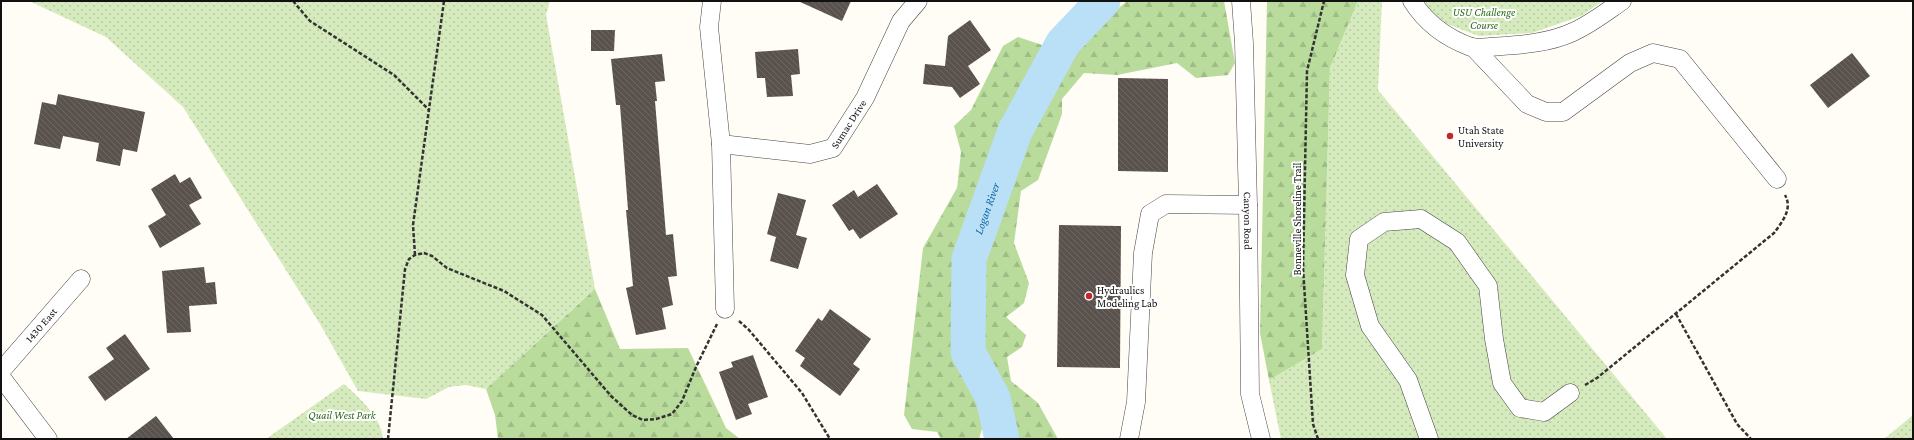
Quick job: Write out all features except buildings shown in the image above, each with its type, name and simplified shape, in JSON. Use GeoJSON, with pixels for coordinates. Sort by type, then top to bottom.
{"type":"FeatureCollection","features":[{"type":"Feature","properties":{"kind":"street"},"geometry":{"type":"LineString","coordinates":[[712,1],[709,27],[721,144],[725,309]]}},
{"type":"Feature","properties":{"kind":"street","name":"Sumac Drive"},"geometry":{"type":"LineString","coordinates":[[721,144],[810,154],[833,148],[865,98],[901,21],[918,1]]}},
{"type":"Feature","properties":{"kind":"street","name":"Canyon Road"},"geometry":{"type":"LineString","coordinates":[[1241,1],[1244,43],[1248,205],[1250,394],[1261,439]]}},
{"type":"Feature","properties":{"kind":"street"},"geometry":{"type":"LineString","coordinates":[[1412,1],[1421,14],[1433,26],[1452,38],[1473,48],[1527,104],[1546,112],[1563,112],[1630,63],[1653,53],[1680,59],[1777,179]]}},
{"type":"Feature","properties":{"kind":"street"},"geometry":{"type":"LineString","coordinates":[[1473,48],[1527,45],[1572,32],[1594,20],[1622,1]]}},
{"type":"Feature","properties":{"kind":"street"},"geometry":{"type":"LineString","coordinates":[[1129,439],[1136,402],[1143,253],[1150,214],[1166,204],[1248,205]]}},
{"type":"Feature","properties":{"kind":"street"},"geometry":{"type":"LineString","coordinates":[[1429,439],[1408,380],[1370,326],[1355,275],[1359,239],[1384,222],[1421,219],[1457,242],[1488,286],[1494,339],[1502,383],[1520,408],[1544,412],[1570,393]]}},
{"type":"Feature","properties":{"kind":"street","name":"1430 East"},"geometry":{"type":"LineString","coordinates":[[1,371],[81,279]]}},
{"type":"Feature","properties":{"kind":"street"},"geometry":{"type":"LineString","coordinates":[[1,377],[48,439]]}},
{"type":"Feature","properties":{"kind":"path"},"geometry":{"type":"LineString","coordinates":[[292,1],[310,21],[394,75],[429,110]]}},
{"type":"Feature","properties":{"kind":"path"},"geometry":{"type":"LineString","coordinates":[[415,255],[413,225],[444,1]]}},
{"type":"Feature","properties":{"kind":"path","name":"Bonneville Shoreline Trail"},"geometry":{"type":"LineString","coordinates":[[1318,439],[1313,424],[1303,268],[1307,71],[1324,1]]}},
{"type":"Feature","properties":{"kind":"path"},"geometry":{"type":"LineString","coordinates":[[1570,393],[1597,378],[1774,233],[1787,215],[1788,199],[1777,179]]}},
{"type":"Feature","properties":{"kind":"path"},"geometry":{"type":"LineString","coordinates":[[388,439],[405,269],[409,259],[415,255],[424,253],[432,256],[447,268],[504,291],[542,315],[611,396],[632,414],[643,420],[656,419],[672,414],[682,402],[696,367],[725,309],[749,330],[802,393],[830,439]]}},
{"type":"Feature","properties":{"kind":"path"},"geometry":{"type":"LineString","coordinates":[[1676,314],[1736,424],[1751,439]]}},
{"type":"Feature","properties":{"kind":"green space"},"geometry":{"type":"Polygon","coordinates":[[[29,1],[550,1],[546,15],[595,289],[486,389],[466,385],[449,387],[426,399],[358,391],[320,324],[183,107],[106,37],[29,1]]]}},
{"type":"Feature","properties":{"kind":"green space"},"geometry":{"type":"Polygon","coordinates":[[[1127,1],[1224,1],[1235,63],[1228,75],[1196,78],[1177,63],[1117,75],[1084,73],[1062,99],[1062,114],[1038,180],[1021,191],[1014,243],[1029,283],[1024,303],[1006,317],[1026,335],[1022,347],[1007,357],[1011,381],[1038,403],[1058,439],[1006,439],[992,376],[983,367],[971,378],[983,425],[979,439],[941,439],[937,432],[912,429],[904,415],[923,248],[957,188],[961,152],[954,126],[971,110],[1003,46],[1018,37],[1042,45],[1028,92],[1060,58],[1127,1]]]}},
{"type":"Feature","properties":{"kind":"green space"},"geometry":{"type":"Polygon","coordinates":[[[1267,1],[1358,1],[1330,68],[1322,349],[1269,380],[1260,333],[1267,1]]]}},
{"type":"Feature","properties":{"kind":"green space"},"geometry":{"type":"Polygon","coordinates":[[[1358,1],[1382,1],[1378,90],[1667,439],[1281,439],[1269,380],[1322,349],[1330,68],[1358,1]]]}},
{"type":"Feature","properties":{"kind":"green space","name":"USU Challenge Course"},"geometry":{"type":"Polygon","coordinates":[[[1425,1],[1603,1],[1581,16],[1532,33],[1479,36],[1447,24],[1429,10],[1425,1]]]}},
{"type":"Feature","properties":{"kind":"green space"},"geometry":{"type":"Polygon","coordinates":[[[595,289],[620,349],[688,348],[726,428],[740,439],[498,439],[495,415],[486,389],[595,289]]]}},
{"type":"Feature","properties":{"kind":"green space","name":"Quail West Park"},"geometry":{"type":"Polygon","coordinates":[[[344,384],[374,415],[383,439],[266,439],[344,384]]]}},
{"type":"Feature","properties":{"kind":"green space"},"geometry":{"type":"Polygon","coordinates":[[[1913,415],[1913,439],[1884,439],[1913,415]]]}},
{"type":"Feature","properties":{"kind":"waterway","name":"Logan River"},"geometry":{"type":"LineString","coordinates":[[1002,439],[993,398],[968,352],[969,259],[1015,131],[1063,43],[1103,1]]}},
{"type":"Feature","properties":{"kind":"place","name":"Utah State University"},"geometry":{"type":"Point","coordinates":[1450,136]}},
{"type":"Feature","properties":{"kind":"place","name":"Hydraulics Modeling Lab"},"geometry":{"type":"Point","coordinates":[1089,296]}}]}
